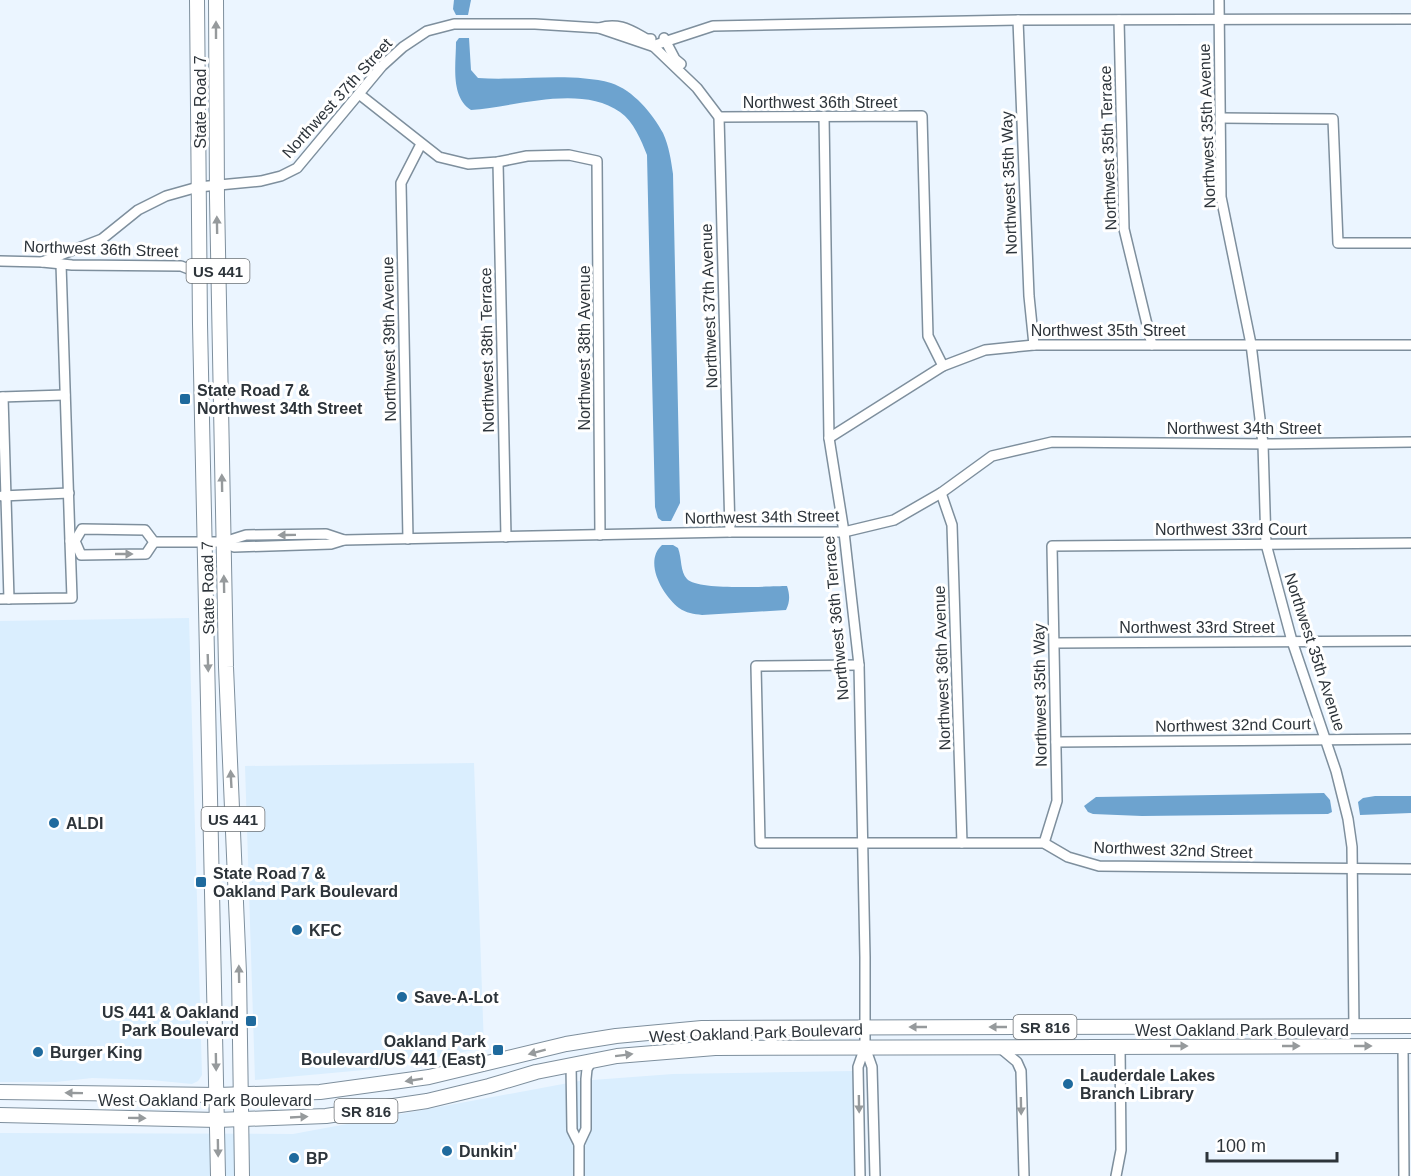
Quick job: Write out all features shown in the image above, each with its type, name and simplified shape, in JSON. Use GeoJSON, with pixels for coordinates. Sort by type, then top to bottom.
{"type":"FeatureCollection","features":[{"type":"Feature","properties":{"kind":"main road","name":"State Road 7"},"geometry":{"type":"LineString","coordinates":[[197,0],[199,273],[218,1176]]}},
{"type":"Feature","properties":{"kind":"main road","name":"State Road 7"},"geometry":{"type":"LineString","coordinates":[[216,0],[226,667],[239,973],[242,1176]]}},
{"type":"Feature","properties":{"kind":"main road"},"geometry":{"type":"LineString","coordinates":[[209,716],[217,736],[218,804],[224,816],[233,818]]}},
{"type":"Feature","properties":{"kind":"main road"},"geometry":{"type":"LineString","coordinates":[[1094,1046],[1120,1026]]}},
{"type":"Feature","properties":{"kind":"main road"},"geometry":{"type":"LineString","coordinates":[[1323,1046],[1353,1026]]}},
{"type":"Feature","properties":{"kind":"main road","name":"West Oakland Park Boulevard"},"geometry":{"type":"LineString","coordinates":[[0,1092],[216,1095],[320,1092],[440,1075],[566,1044],[640,1033],[702,1028],[1411,1026]]}},
{"type":"Feature","properties":{"kind":"main road"},"geometry":{"type":"LineString","coordinates":[[1120,1046],[1123,1037],[1138,1027]]}},
{"type":"Feature","properties":{"kind":"main road"},"geometry":{"type":"LineString","coordinates":[[571,1064],[594,1040]]}},
{"type":"Feature","properties":{"kind":"main road","name":"West Oakland Park Boulevard"},"geometry":{"type":"LineString","coordinates":[[0,1115],[217,1120],[326,1116],[396,1107],[458,1094],[592,1060],[646,1052],[715,1048],[1407,1046]]}},
{"type":"Feature","properties":{"kind":"street","name":"Northwest 35th Avenue"},"geometry":{"type":"LineString","coordinates":[[1219,0],[1221,197],[1251,344],[1263,444],[1266,544],[1292,641],[1327,739],[1348,819],[1352,869],[1353,1026]]}},
{"type":"Feature","properties":{"kind":"street","name":"Northwest 37th Street"},"geometry":{"type":"LineString","coordinates":[[42,262],[102,239],[138,210],[180,191],[261,181],[281,176],[297,168],[382,66],[396,53],[428,31],[454,24],[535,24],[599,28],[611,24],[622,26],[650,42],[664,40],[704,23],[713,26],[1018,20],[1411,19]]}},
{"type":"Feature","properties":{"kind":"street","name":"Northwest 35th Way"},"geometry":{"type":"LineString","coordinates":[[1018,20],[1029,296],[1034,345]]}},
{"type":"Feature","properties":{"kind":"street","name":"Northwest 35th Terrace"},"geometry":{"type":"LineString","coordinates":[[1119,20],[1124,229],[1152,345]]}},
{"type":"Feature","properties":{"kind":"street"},"geometry":{"type":"LineString","coordinates":[[664,40],[675,59],[697,81],[697,88]]}},
{"type":"Feature","properties":{"kind":"street"},"geometry":{"type":"LineString","coordinates":[[650,42],[697,88],[719,117]]}},
{"type":"Feature","properties":{"kind":"street"},"geometry":{"type":"LineString","coordinates":[[359,94],[439,157],[468,164],[498,162]]}},
{"type":"Feature","properties":{"kind":"street","name":"Northwest 36th Terrace"},"geometry":{"type":"LineString","coordinates":[[824,116],[829,438],[844,532],[859,665],[865,1047],[872,1067],[874,1176]]}},
{"type":"Feature","properties":{"kind":"street","name":"Northwest 36th Street"},"geometry":{"type":"LineString","coordinates":[[719,117],[922,116],[928,336],[943,366]]}},
{"type":"Feature","properties":{"kind":"street","name":"Northwest 37th Avenue"},"geometry":{"type":"LineString","coordinates":[[719,117],[730,532]]}},
{"type":"Feature","properties":{"kind":"street"},"geometry":{"type":"LineString","coordinates":[[1221,118],[1333,119],[1338,243],[1411,243]]}},
{"type":"Feature","properties":{"kind":"street","name":"Northwest 39th Avenue"},"geometry":{"type":"LineString","coordinates":[[408,539],[401,183],[421,144]]}},
{"type":"Feature","properties":{"kind":"street","name":"Northwest 38th Avenue"},"geometry":{"type":"LineString","coordinates":[[498,162],[527,156],[569,155],[597,161],[600,535]]}},
{"type":"Feature","properties":{"kind":"street","name":"Northwest 38th Terrace"},"geometry":{"type":"LineString","coordinates":[[498,162],[506,537]]}},
{"type":"Feature","properties":{"kind":"street","name":"Northwest 36th Street"},"geometry":{"type":"LineString","coordinates":[[0,261],[182,266],[199,273]]}},
{"type":"Feature","properties":{"kind":"street"},"geometry":{"type":"LineString","coordinates":[[61,264],[64,395],[72,541],[72,598],[4,599],[2,397],[64,395]]}},
{"type":"Feature","properties":{"kind":"street","name":"Northwest 35th Street"},"geometry":{"type":"LineString","coordinates":[[829,438],[943,366],[985,350],[1034,345],[1411,345]]}},
{"type":"Feature","properties":{"kind":"street","name":"Northwest 34th Street"},"geometry":{"type":"LineString","coordinates":[[154,542],[224,542],[246,535],[326,534],[344,540],[730,532],[844,532],[894,520],[941,494],[992,456],[1052,442],[1263,444],[1411,442]]}},
{"type":"Feature","properties":{"kind":"street"},"geometry":{"type":"LineString","coordinates":[[3,496],[69,494]]}},
{"type":"Feature","properties":{"kind":"street","name":"Northwest 36th Avenue"},"geometry":{"type":"LineString","coordinates":[[941,494],[952,525],[962,843]]}},
{"type":"Feature","properties":{"kind":"street","name":"Northwest 34th Street"},"geometry":{"type":"LineString","coordinates":[[82,530],[145,530],[154,542],[146,554],[81,555],[72,541],[82,530]]}},
{"type":"Feature","properties":{"kind":"street","name":"Northwest 33rd Court"},"geometry":{"type":"LineString","coordinates":[[1052,546],[1411,543]]}},
{"type":"Feature","properties":{"kind":"street","name":"Northwest 35th Way"},"geometry":{"type":"LineString","coordinates":[[1044,843],[1057,801],[1052,546]]}},
{"type":"Feature","properties":{"kind":"street","name":"Northwest 33rd Street"},"geometry":{"type":"LineString","coordinates":[[1055,643],[1411,641]]}},
{"type":"Feature","properties":{"kind":"street","name":"Northwest 32nd Street"},"geometry":{"type":"LineString","coordinates":[[859,665],[756,666],[760,843],[1044,843],[1068,857],[1099,866],[1411,869]]}},
{"type":"Feature","properties":{"kind":"street","name":"Northwest 32nd Court"},"geometry":{"type":"LineString","coordinates":[[1056,742],[1411,739]]}},
{"type":"Feature","properties":{"kind":"street"},"geometry":{"type":"LineString","coordinates":[[1116,1176],[1121,1150],[1120,1046]]}},
{"type":"Feature","properties":{"kind":"street"},"geometry":{"type":"LineString","coordinates":[[1404,1176],[1407,1046]]}},
{"type":"Feature","properties":{"kind":"street","name":"Northwest 36th Terrace"},"geometry":{"type":"LineString","coordinates":[[860,1176],[858,1066],[865,1047]]}},
{"type":"Feature","properties":{"kind":"street"},"geometry":{"type":"LineString","coordinates":[[999,1047],[1017,1062],[1021,1071],[1024,1176]]}},
{"type":"Feature","properties":{"kind":"street"},"geometry":{"type":"LineString","coordinates":[[579,1176],[579,1144],[586,1129],[587,1069],[592,1060]]}},
{"type":"Feature","properties":{"kind":"street"},"geometry":{"type":"LineString","coordinates":[[571,1064],[572,1130],[579,1144]]}},
{"type":"Feature","properties":{"kind":"shaded area"},"geometry":{"type":"Polygon","coordinates":[[[189,618],[202,1075],[192,1084],[92,1078],[56,1082],[0,1082],[0,621],[189,618]]]}},
{"type":"Feature","properties":{"kind":"shaded area"},"geometry":{"type":"Polygon","coordinates":[[[474,763],[484,1048],[375,1069],[255,1080],[245,766],[474,763]]]}},
{"type":"Feature","properties":{"kind":"shaded area"},"geometry":{"type":"Polygon","coordinates":[[[853,1071],[854,1176],[0,1176],[0,1133],[293,1134],[579,1081],[673,1074],[853,1071]]]}},
{"type":"Feature","properties":{"kind":"water"},"geometry":{"type":"Polygon","coordinates":[[[454,0],[471,0],[468,15],[456,15],[453,9],[454,0]]]}},
{"type":"Feature","properties":{"kind":"water"},"geometry":{"type":"Polygon","coordinates":[[[459,38],[469,38],[471,70],[478,78],[562,77],[611,83],[627,91],[642,104],[663,133],[673,174],[680,503],[671,521],[662,521],[658,518],[655,507],[647,155],[642,143],[633,126],[620,112],[586,99],[547,99],[471,110],[464,104],[457,89],[456,42],[459,38]]]}},
{"type":"Feature","properties":{"kind":"water"},"geometry":{"type":"Polygon","coordinates":[[[662,545],[673,545],[678,548],[685,576],[694,583],[719,586],[787,586],[789,598],[786,610],[702,615],[682,610],[673,603],[657,578],[654,560],[662,545]]]}},
{"type":"Feature","properties":{"kind":"water"},"geometry":{"type":"Polygon","coordinates":[[[1324,793],[1330,800],[1332,812],[1328,814],[1142,816],[1093,814],[1088,812],[1084,806],[1096,797],[1324,793]]]}},
{"type":"Feature","properties":{"kind":"water"},"geometry":{"type":"Polygon","coordinates":[[[1411,796],[1411,813],[1360,815],[1358,802],[1363,798],[1411,796]]]}},
{"type":"Feature","properties":{"kind":"place","name":"State Road 7 & Northwest 34th Street"},"geometry":{"type":"Point","coordinates":[185,399]}},
{"type":"Feature","properties":{"kind":"place","name":"ALDI"},"geometry":{"type":"Point","coordinates":[54,823]}},
{"type":"Feature","properties":{"kind":"place","name":"State Road 7 & Oakland Park Boulevard"},"geometry":{"type":"Point","coordinates":[201,882]}},
{"type":"Feature","properties":{"kind":"place","name":"KFC"},"geometry":{"type":"Point","coordinates":[297,930]}},
{"type":"Feature","properties":{"kind":"place","name":"Save-A-Lot"},"geometry":{"type":"Point","coordinates":[402,997]}},
{"type":"Feature","properties":{"kind":"place","name":"US 441 & Oakland Park Boulevard"},"geometry":{"type":"Point","coordinates":[251,1021]}},
{"type":"Feature","properties":{"kind":"place","name":"Oakland Park Boulevard/US 441 (East)"},"geometry":{"type":"Point","coordinates":[498,1050]}},
{"type":"Feature","properties":{"kind":"place","name":"Burger King"},"geometry":{"type":"Point","coordinates":[38,1052]}},
{"type":"Feature","properties":{"kind":"place","name":"Lauderdale Lakes Branch Library"},"geometry":{"type":"Point","coordinates":[1068,1084]}},
{"type":"Feature","properties":{"kind":"place","name":"Dunkin'"},"geometry":{"type":"Point","coordinates":[447,1151]}},
{"type":"Feature","properties":{"kind":"place","name":"BP"},"geometry":{"type":"Point","coordinates":[294,1158]}}]}
